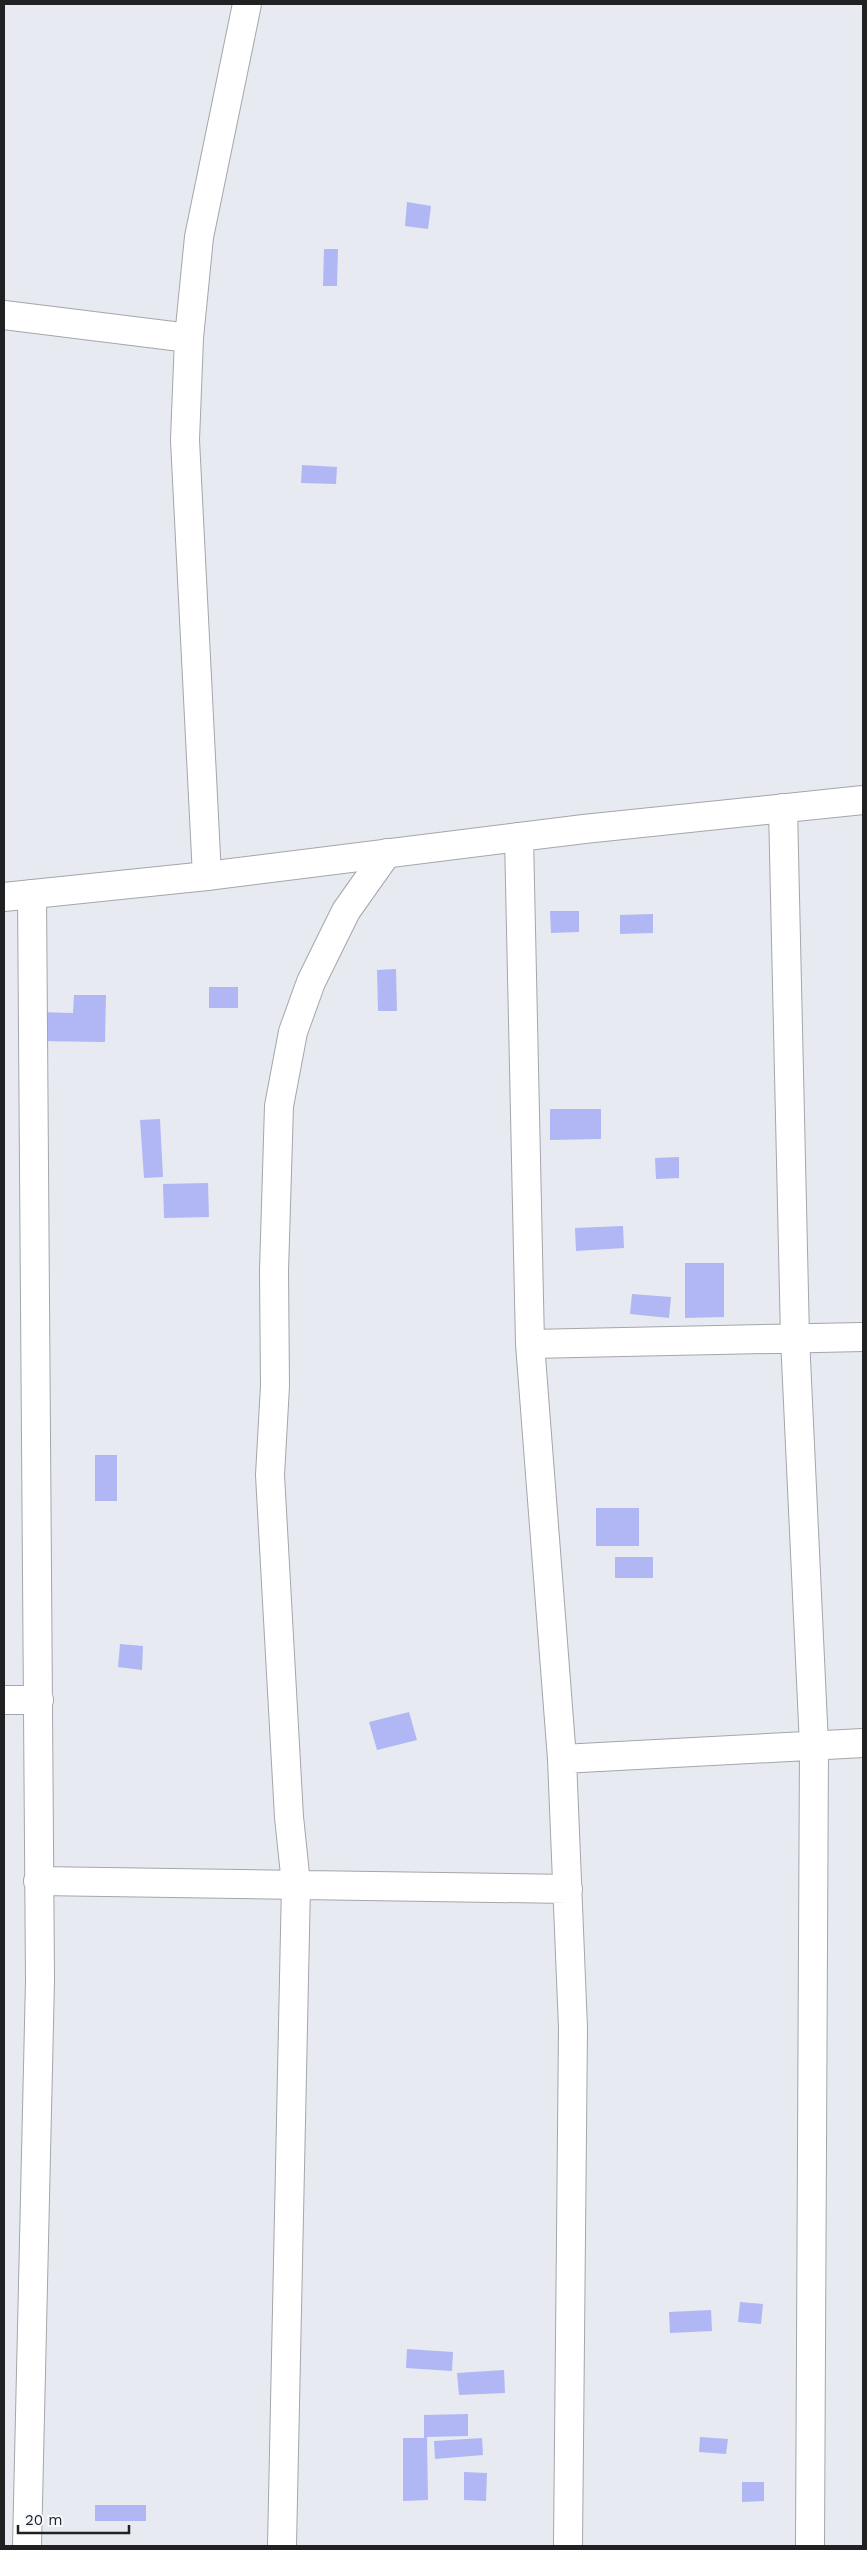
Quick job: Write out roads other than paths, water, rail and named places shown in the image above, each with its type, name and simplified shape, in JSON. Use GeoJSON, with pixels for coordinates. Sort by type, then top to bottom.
{"type":"FeatureCollection","features":[{"type":"Feature","properties":{"kind":"street"},"geometry":{"type":"LineString","coordinates":[[207,876],[185,440],[189,338],[199,237],[247,4]]}},
{"type":"Feature","properties":{"kind":"street"},"geometry":{"type":"LineString","coordinates":[[4,315],[189,338]]}},
{"type":"Feature","properties":{"kind":"street"},"geometry":{"type":"LineString","coordinates":[[4,897],[207,876],[519,837],[863,800]]}},
{"type":"Feature","properties":{"kind":"street"},"geometry":{"type":"LineString","coordinates":[[783,808],[795,1338],[814,1744],[810,2546]]}},
{"type":"Feature","properties":{"kind":"street"},"geometry":{"type":"LineString","coordinates":[[519,837],[530,1344],[562,1759],[573,2028],[568,2546]]}},
{"type":"Feature","properties":{"kind":"street"},"geometry":{"type":"LineString","coordinates":[[282,2546],[296,1884],[289,1807],[270,1475],[275,1386],[274,1271],[279,1106],[293,1032],[311,982],[346,911],[387,853]]}},
{"type":"Feature","properties":{"kind":"street"},"geometry":{"type":"LineString","coordinates":[[26,2546],[40,1980],[32,894]]}},
{"type":"Feature","properties":{"kind":"street"},"geometry":{"type":"LineString","coordinates":[[530,1344],[863,1337]]}},
{"type":"Feature","properties":{"kind":"street"},"geometry":{"type":"LineString","coordinates":[[4,1700],[39,1700]]}},
{"type":"Feature","properties":{"kind":"street"},"geometry":{"type":"LineString","coordinates":[[562,1759],[863,1742]]}},
{"type":"Feature","properties":{"kind":"street"},"geometry":{"type":"LineString","coordinates":[[38,1882],[568,1889]]}}]}
